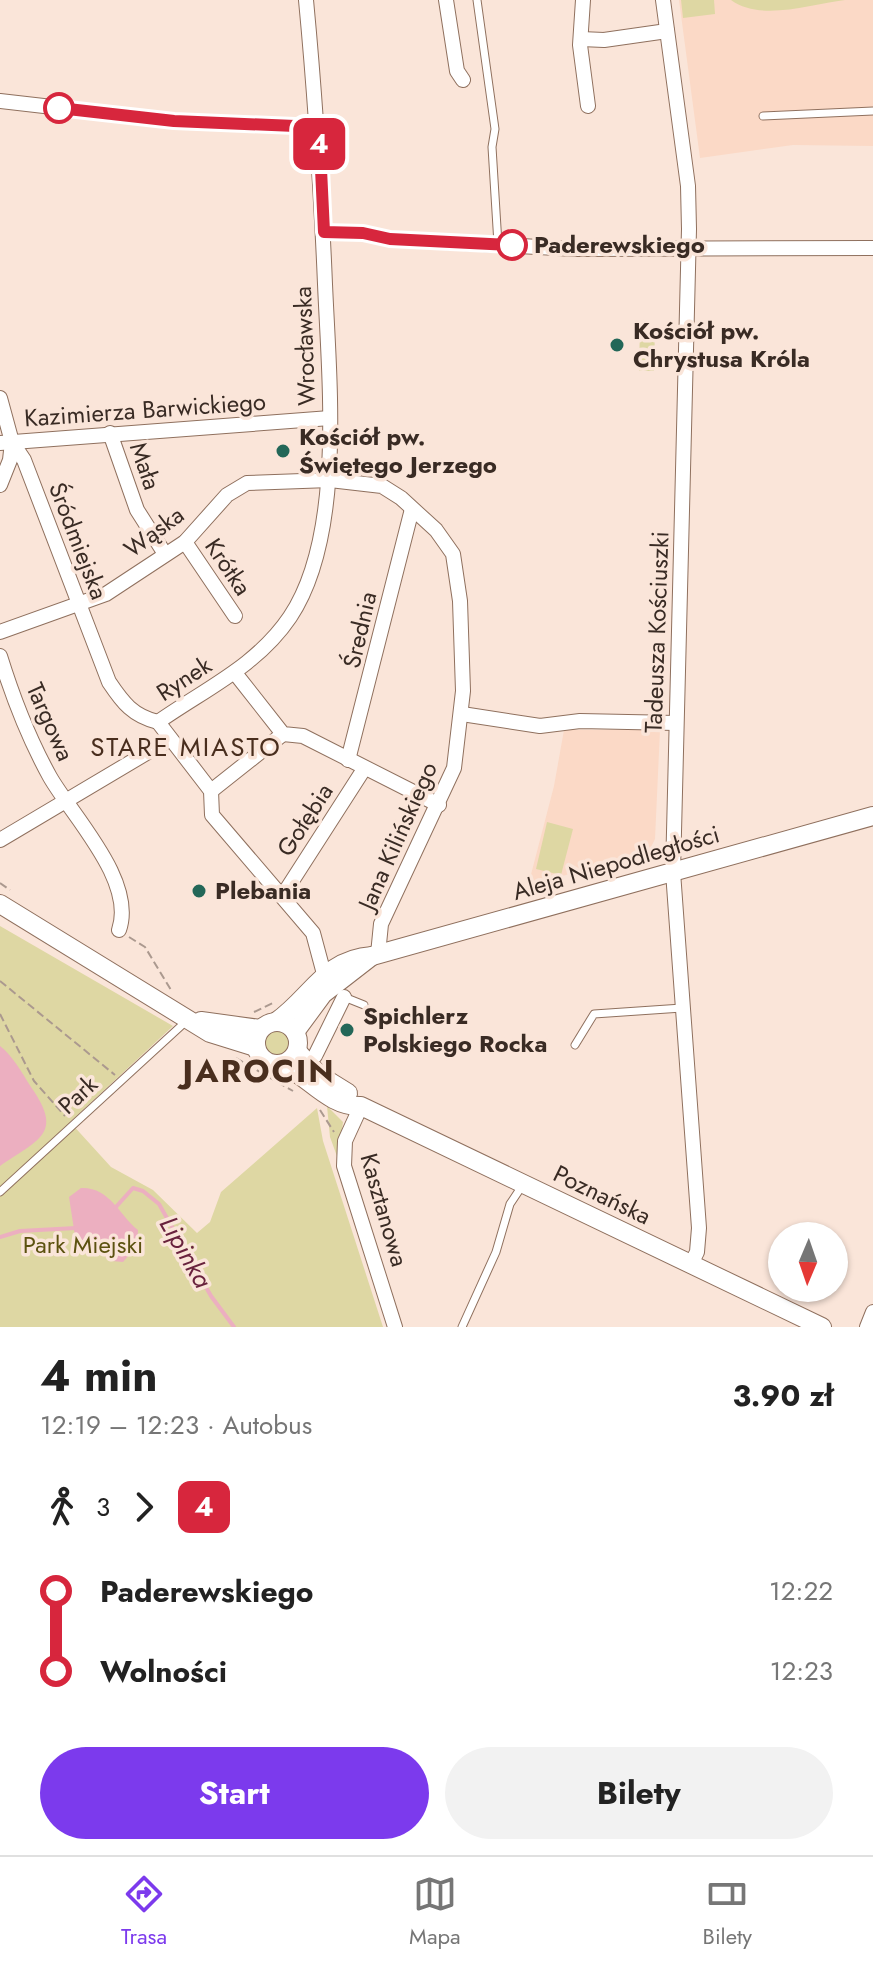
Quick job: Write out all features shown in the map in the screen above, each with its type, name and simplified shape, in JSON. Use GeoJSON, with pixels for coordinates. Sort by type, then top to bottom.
{"type":"FeatureCollection","features":[{"type":"Feature","properties":{"kind":"main road","name":"Aleja Niepodległości"},"geometry":{"type":"LineString","coordinates":[[262,1027],[335,984],[375,955],[873,816]]}},
{"type":"Feature","properties":{"kind":"main road"},"geometry":{"type":"LineString","coordinates":[[4,896],[30,919],[188,1023],[262,1027]]}},
{"type":"Feature","properties":{"kind":"main road","name":"Aleja Niepodległości"},"geometry":{"type":"LineString","coordinates":[[281,1064],[302,1046],[311,1009],[335,984]]}},
{"type":"Feature","properties":{"kind":"main road","name":"Poznańska"},"geometry":{"type":"LineString","coordinates":[[361,1106],[348,1107],[281,1064],[267,1062],[262,1027],[288,1025],[319,1075],[354,1096],[361,1106],[822,1327]]}},
{"type":"Feature","properties":{"kind":"street","name":"Wrocławska"},"geometry":{"type":"LineString","coordinates":[[240,669],[270,645],[303,594],[330,480],[319,127],[306,0]]}},
{"type":"Feature","properties":{"kind":"street"},"geometry":{"type":"LineString","coordinates":[[446,0],[457,71],[463,80]]}},
{"type":"Feature","properties":{"kind":"street"},"geometry":{"type":"LineString","coordinates":[[583,0],[581,39],[588,106]]}},
{"type":"Feature","properties":{"kind":"street","name":"Tadeusza Kościuszki"},"geometry":{"type":"LineString","coordinates":[[663,0],[688,186],[673,872],[699,1228],[697,1252],[691,1264]]}},
{"type":"Feature","properties":{"kind":"street"},"geometry":{"type":"LineString","coordinates":[[581,39],[604,40],[667,31]]}},
{"type":"Feature","properties":{"kind":"street"},"geometry":{"type":"LineString","coordinates":[[0,101],[174,121],[319,127]]}},
{"type":"Feature","properties":{"kind":"street"},"geometry":{"type":"LineString","coordinates":[[324,232],[363,233],[390,239],[575,249],[873,248]]}},
{"type":"Feature","properties":{"kind":"street","name":"Śródmiejska"},"geometry":{"type":"LineString","coordinates":[[0,398],[6,442],[24,460],[109,682],[119,697]]}},
{"type":"Feature","properties":{"kind":"street","name":"Kazimierza Barwickiego"},"geometry":{"type":"LineString","coordinates":[[6,442],[330,418]]}},
{"type":"Feature","properties":{"kind":"street","name":"Mała"},"geometry":{"type":"LineString","coordinates":[[110,433],[137,510],[165,554]]}},
{"type":"Feature","properties":{"kind":"street"},"geometry":{"type":"LineString","coordinates":[[0,485],[10,460],[6,442]]}},
{"type":"Feature","properties":{"kind":"street","name":"Jana Kilińskiego"},"geometry":{"type":"LineString","coordinates":[[330,480],[382,486],[436,530],[453,554],[463,644],[462,714],[454,768],[381,924],[375,955]]}},
{"type":"Feature","properties":{"kind":"street","name":"Wąska"},"geometry":{"type":"LineString","coordinates":[[0,632],[106,594],[185,542],[227,495],[247,483],[330,480]]}},
{"type":"Feature","properties":{"kind":"street","name":"Średnia"},"geometry":{"type":"LineString","coordinates":[[348,760],[412,509]]}},
{"type":"Feature","properties":{"kind":"street","name":"Krótka"},"geometry":{"type":"LineString","coordinates":[[185,542],[235,616]]}},
{"type":"Feature","properties":{"kind":"street","name":"Targowa"},"geometry":{"type":"LineString","coordinates":[[0,656],[4,686],[50,777],[103,858],[123,906],[119,930]]}},
{"type":"Feature","properties":{"kind":"street","name":"Rynek"},"geometry":{"type":"LineString","coordinates":[[158,722],[240,669],[283,734]]}},
{"type":"Feature","properties":{"kind":"street","name":"Rynek"},"geometry":{"type":"LineString","coordinates":[[119,697],[140,718],[158,722],[211,791],[212,815],[283,895]]}},
{"type":"Feature","properties":{"kind":"street"},"geometry":{"type":"LineString","coordinates":[[462,714],[540,726],[580,721],[676,723]]}},
{"type":"Feature","properties":{"kind":"street"},"geometry":{"type":"LineString","coordinates":[[211,791],[283,734],[303,736],[439,805]]}},
{"type":"Feature","properties":{"kind":"street","name":"Rynek"},"geometry":{"type":"LineString","coordinates":[[0,840],[170,739]]}},
{"type":"Feature","properties":{"kind":"street","name":"Gołębia"},"geometry":{"type":"LineString","coordinates":[[283,895],[364,769]]}},
{"type":"Feature","properties":{"kind":"street"},"geometry":{"type":"LineString","coordinates":[[283,895],[313,933],[335,984],[302,1046]]}},
{"type":"Feature","properties":{"kind":"street","name":"Kasztanowa"},"geometry":{"type":"LineString","coordinates":[[361,1106],[345,1141],[344,1166],[395,1327]]}},
{"type":"Feature","properties":{"kind":"street"},"geometry":{"type":"LineString","coordinates":[[867,1327],[873,1312]]}},
{"type":"Feature","properties":{"kind":"lane"},"geometry":{"type":"LineString","coordinates":[[477,0],[495,129],[492,147],[498,244]]}},
{"type":"Feature","properties":{"kind":"lane"},"geometry":{"type":"LineString","coordinates":[[763,116],[873,111]]}},
{"type":"Feature","properties":{"kind":"lane"},"geometry":{"type":"LineString","coordinates":[[335,984],[364,1005]]}},
{"type":"Feature","properties":{"kind":"lane"},"geometry":{"type":"LineString","coordinates":[[575,1045],[594,1014],[682,1008]]}},
{"type":"Feature","properties":{"kind":"lane","name":"Park"},"geometry":{"type":"LineString","coordinates":[[0,1192],[188,1023]]}},
{"type":"Feature","properties":{"kind":"lane"},"geometry":{"type":"LineString","coordinates":[[462,1327],[491,1260],[510,1204],[523,1184]]}},
{"type":"Feature","properties":{"kind":"path"},"geometry":{"type":"LineString","coordinates":[[0,883],[4,896]]}},
{"type":"Feature","properties":{"kind":"path"},"geometry":{"type":"LineString","coordinates":[[119,930],[145,947],[171,991]]}},
{"type":"Feature","properties":{"kind":"path"},"geometry":{"type":"LineString","coordinates":[[0,981],[122,1081]]}},
{"type":"Feature","properties":{"kind":"path"},"geometry":{"type":"LineString","coordinates":[[262,1027],[278,1001]]}},
{"type":"Feature","properties":{"kind":"path"},"geometry":{"type":"LineString","coordinates":[[0,1014],[34,1081],[73,1127]]}},
{"type":"Feature","properties":{"kind":"path"},"geometry":{"type":"LineString","coordinates":[[232,1056],[301,1095]]}},
{"type":"Feature","properties":{"kind":"path"},"geometry":{"type":"LineString","coordinates":[[317,1105],[328,1125]]}},
{"type":"Feature","properties":{"kind":"shaded area"},"geometry":{"type":"Polygon","coordinates":[[[679,0],[873,0],[873,146],[793,145],[700,158],[679,0]]]}},
{"type":"Feature","properties":{"kind":"shaded area"},"geometry":{"type":"Polygon","coordinates":[[[564,730],[660,730],[655,839],[649,851],[528,886],[554,786],[564,730]]]}},
{"type":"Feature","properties":{"kind":"shaded area"},"geometry":{"type":"Polygon","coordinates":[[[0,1046],[17,1065],[41,1103],[46,1126],[36,1142],[0,1166],[0,1046]]]}},
{"type":"Feature","properties":{"kind":"shaded area"},"geometry":{"type":"Polygon","coordinates":[[[81,1188],[107,1197],[138,1230],[137,1246],[123,1262],[112,1261],[75,1236],[69,1197],[81,1188]]]}},
{"type":"Feature","properties":{"kind":"green space"},"geometry":{"type":"Polygon","coordinates":[[[681,0],[714,0],[715,14],[683,18],[681,0]]]}},
{"type":"Feature","properties":{"kind":"green space"},"geometry":{"type":"Polygon","coordinates":[[[731,0],[845,0],[771,11],[757,10],[731,0]]]}},
{"type":"Feature","properties":{"kind":"green space"},"geometry":{"type":"Polygon","coordinates":[[[640,327],[655,328],[654,371],[639,371],[640,327]]]}},
{"type":"Feature","properties":{"kind":"green space"},"geometry":{"type":"Polygon","coordinates":[[[547,822],[573,829],[561,875],[536,869],[547,822]]]}},
{"type":"Feature","properties":{"kind":"green space","name":"Park Miejski"},"geometry":{"type":"Polygon","coordinates":[[[0,926],[173,1026],[70,1122],[111,1167],[153,1190],[197,1233],[210,1222],[221,1192],[317,1108],[323,1141],[383,1327],[0,1327],[0,926]]]}},
{"type":"Feature","properties":{"kind":"green space"},"geometry":{"type":"Polygon","coordinates":[[[277,1031],[286,1034],[289,1043],[286,1052],[277,1055],[268,1052],[265,1043],[268,1034],[277,1031]]]}},
{"type":"Feature","properties":{"kind":"green space"},"geometry":{"type":"Polygon","coordinates":[[[327,1106],[343,1122],[338,1159],[330,1137],[327,1106]]]}},
{"type":"Feature","properties":{"kind":"waterway","name":"Lipinka"},"geometry":{"type":"LineString","coordinates":[[115,1208],[133,1188],[143,1191],[159,1204],[211,1296],[234,1327]]}},
{"type":"Feature","properties":{"kind":"waterway","name":"Lipinka"},"geometry":{"type":"LineString","coordinates":[[0,1237],[20,1231],[76,1228]]}},
{"type":"Feature","properties":{"kind":"bus line","name":"4"},"geometry":{"type":"LineString","coordinates":[[59,108],[174,121],[319,127],[324,232],[363,233],[390,239],[512,245]]}},
{"type":"Feature","properties":{"kind":"place","name":"Paderewskiego"},"geometry":{"type":"Point","coordinates":[512,245]}},
{"type":"Feature","properties":{"kind":"place","name":"Kościół pw. Chrystusa Króla"},"geometry":{"type":"Point","coordinates":[617,345]}},
{"type":"Feature","properties":{"kind":"place","name":"Kościół pw. Świętego Jerzego"},"geometry":{"type":"Point","coordinates":[283,451]}},
{"type":"Feature","properties":{"kind":"place","name":"Plebania"},"geometry":{"type":"Point","coordinates":[199,891]}},
{"type":"Feature","properties":{"kind":"place","name":"Spichlerz Polskiego Rocka"},"geometry":{"type":"Point","coordinates":[347,1030]}},
{"type":"Feature","properties":{"kind":"district","name":"STARE MIASTO"},"geometry":{"type":"Point","coordinates":[186,747]}},
{"type":"Feature","properties":{"kind":"district","name":"JAROCIN"},"geometry":{"type":"Point","coordinates":[259,1071]}}]}
